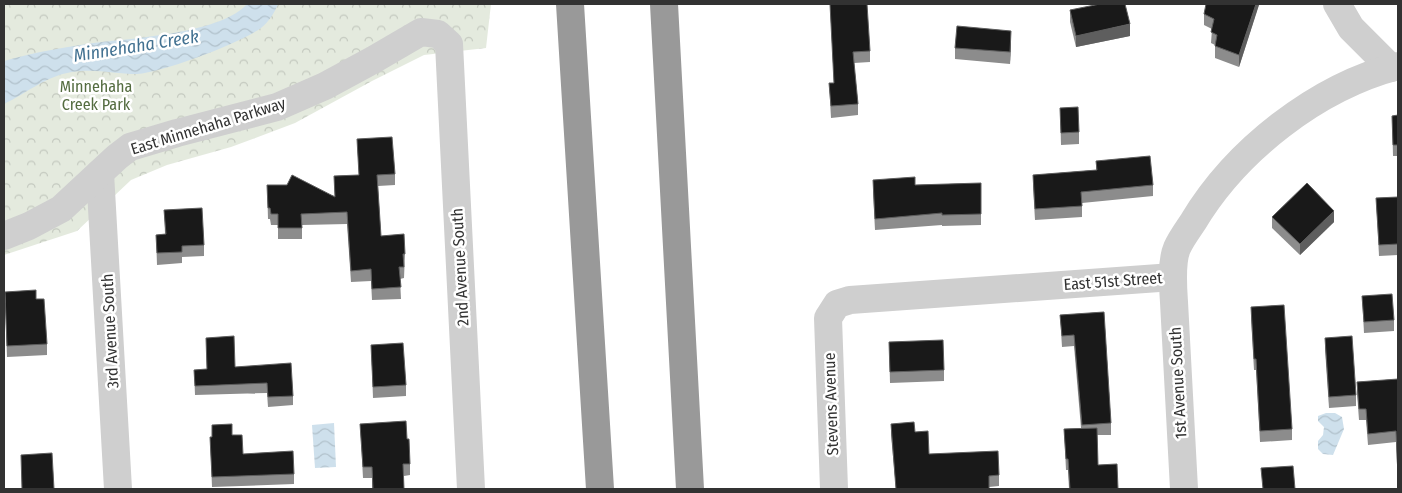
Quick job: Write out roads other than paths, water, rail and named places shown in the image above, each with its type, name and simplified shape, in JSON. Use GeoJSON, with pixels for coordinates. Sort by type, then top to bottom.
{"type":"FeatureCollection","features":[{"type":"Feature","properties":{"kind":"highway"},"geometry":{"type":"LineString","coordinates":[[570,4],[600,489]]}},
{"type":"Feature","properties":{"kind":"highway"},"geometry":{"type":"LineString","coordinates":[[664,4],[690,489]]}},
{"type":"Feature","properties":{"kind":"street"},"geometry":{"type":"LineString","coordinates":[[1337,4],[1350,28],[1395,67]]}},
{"type":"Feature","properties":{"kind":"street","name":"East Minnehaha Parkway"},"geometry":{"type":"LineString","coordinates":[[4,236],[61,210],[130,147],[277,107],[325,86],[421,32],[438,34],[449,44]]}},
{"type":"Feature","properties":{"kind":"street","name":"2nd Avenue South"},"geometry":{"type":"LineString","coordinates":[[449,44],[471,489]]}},
{"type":"Feature","properties":{"kind":"street","name":"East 51st Street"},"geometry":{"type":"LineString","coordinates":[[828,318],[837,304],[850,300],[1173,277],[1176,250],[1207,198],[1249,152],[1296,114],[1349,83],[1395,67]]}},
{"type":"Feature","properties":{"kind":"street","name":"3rd Avenue South"},"geometry":{"type":"LineString","coordinates":[[100,173],[118,489]]}},
{"type":"Feature","properties":{"kind":"street","name":"1st Avenue South"},"geometry":{"type":"LineString","coordinates":[[1173,277],[1184,489]]}},
{"type":"Feature","properties":{"kind":"street","name":"Stevens Avenue"},"geometry":{"type":"LineString","coordinates":[[828,318],[834,489]]}},
{"type":"Feature","properties":{"kind":"water","name":"Minnehaha Creek"},"geometry":{"type":"Polygon","coordinates":[[[247,4],[278,4],[271,17],[261,28],[236,42],[200,56],[165,68],[137,74],[88,71],[63,74],[45,81],[4,104],[4,61],[65,47],[179,32],[219,21],[235,14],[247,4]]]}},
{"type":"Feature","properties":{"kind":"water"},"geometry":{"type":"Polygon","coordinates":[[[1326,413],[1335,413],[1342,417],[1344,429],[1333,455],[1323,454],[1318,449],[1318,441],[1323,435],[1324,427],[1318,421],[1318,416],[1326,413]]]}},
{"type":"Feature","properties":{"kind":"water"},"geometry":{"type":"Polygon","coordinates":[[[334,423],[336,467],[315,468],[312,425],[334,423]]]}},
{"type":"Feature","properties":{"kind":"park label","name":"Minnehaha Creek Park"},"geometry":{"type":"Point","coordinates":[96,95]}}]}
